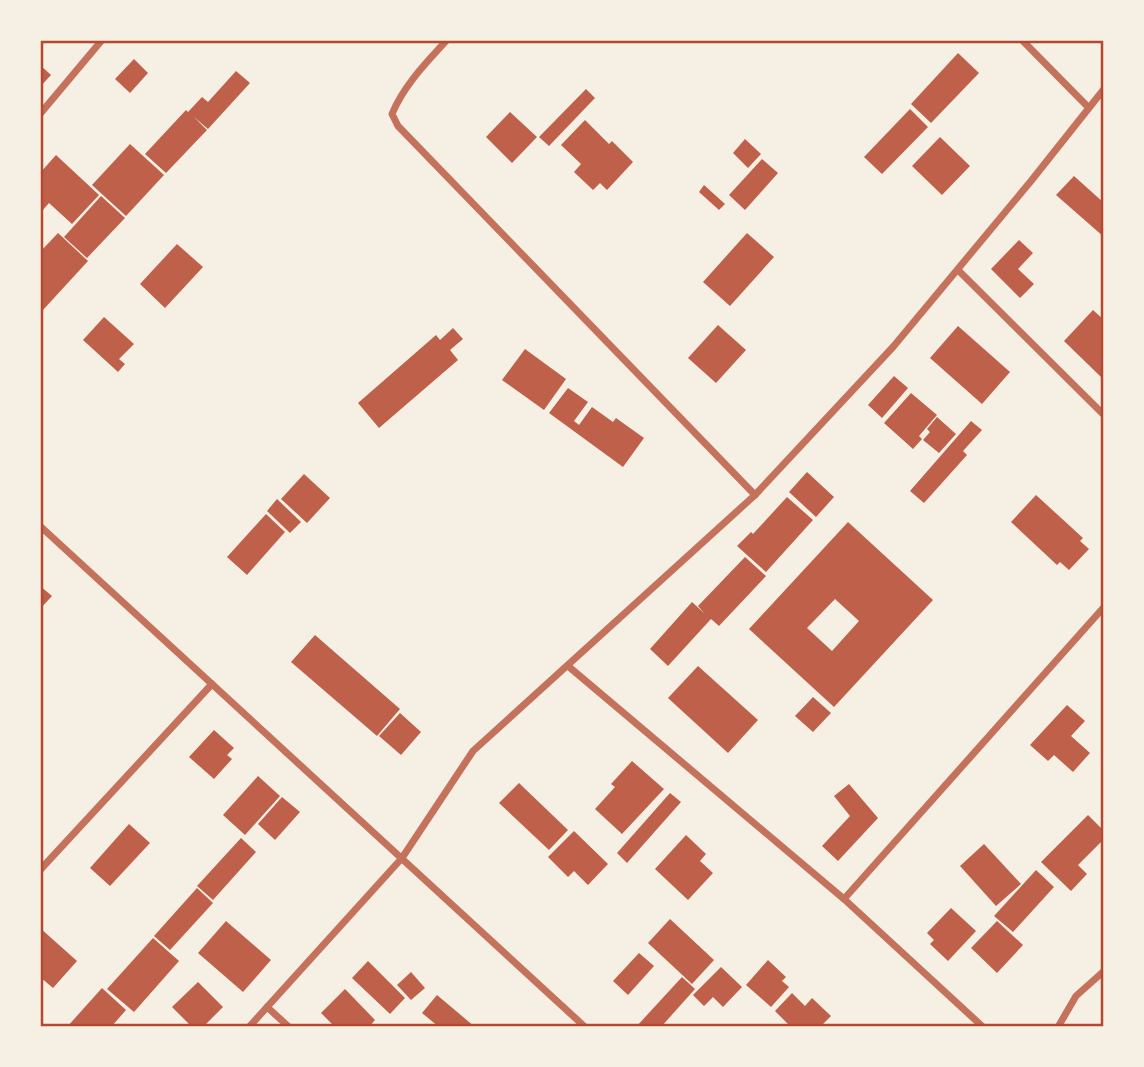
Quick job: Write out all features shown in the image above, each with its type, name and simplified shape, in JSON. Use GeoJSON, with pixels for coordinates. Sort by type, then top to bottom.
{"type":"FeatureCollection","features":[{"type":"Feature","properties":{"kind":"street"},"geometry":{"type":"LineString","coordinates":[[40,114],[102,40]]}},
{"type":"Feature","properties":{"kind":"street"},"geometry":{"type":"LineString","coordinates":[[447,40],[398,99],[392,114],[398,125],[755,495]]}},
{"type":"Feature","properties":{"kind":"street"},"geometry":{"type":"LineString","coordinates":[[1022,40],[1088,107]]}},
{"type":"Feature","properties":{"kind":"street"},"geometry":{"type":"LineString","coordinates":[[249,1027],[402,858],[473,751],[755,495],[893,347],[1104,89]]}},
{"type":"Feature","properties":{"kind":"street"},"geometry":{"type":"LineString","coordinates":[[958,270],[1104,415]]}},
{"type":"Feature","properties":{"kind":"street"},"geometry":{"type":"LineString","coordinates":[[40,526],[585,1027]]}},
{"type":"Feature","properties":{"kind":"street"},"geometry":{"type":"LineString","coordinates":[[844,899],[1104,607]]}},
{"type":"Feature","properties":{"kind":"street"},"geometry":{"type":"LineString","coordinates":[[568,666],[844,899],[983,1027]]}},
{"type":"Feature","properties":{"kind":"street"},"geometry":{"type":"LineString","coordinates":[[40,870],[212,684]]}},
{"type":"Feature","properties":{"kind":"street"},"geometry":{"type":"LineString","coordinates":[[1058,1027],[1076,996],[1104,971]]}},
{"type":"Feature","properties":{"kind":"street"},"geometry":{"type":"LineString","coordinates":[[267,1007],[289,1027]]}},
{"type":"Feature","properties":{"kind":"building"},"geometry":{"type":"Polygon","coordinates":[[[958,53],[979,73],[931,123],[911,104],[958,53]]]}},
{"type":"Feature","properties":{"kind":"building"},"geometry":{"type":"Polygon","coordinates":[[[134,59],[148,73],[130,93],[115,79],[134,59]]]}},
{"type":"Feature","properties":{"kind":"building"},"geometry":{"type":"Polygon","coordinates":[[[40,65],[51,75],[40,87],[40,65]]]}},
{"type":"Feature","properties":{"kind":"building"},"geometry":{"type":"Polygon","coordinates":[[[236,71],[250,83],[208,129],[194,117],[207,130],[166,173],[145,154],[186,110],[188,112],[202,97],[208,102],[236,71]]]}},
{"type":"Feature","properties":{"kind":"building"},"geometry":{"type":"Polygon","coordinates":[[[586,89],[595,98],[549,146],[539,137],[586,89]]]}},
{"type":"Feature","properties":{"kind":"building"},"geometry":{"type":"Polygon","coordinates":[[[910,109],[928,127],[882,174],[864,157],[910,109]]]}},
{"type":"Feature","properties":{"kind":"building"},"geometry":{"type":"Polygon","coordinates":[[[510,112],[537,137],[512,163],[486,137],[510,112]]]}},
{"type":"Feature","properties":{"kind":"building"},"geometry":{"type":"Polygon","coordinates":[[[585,120],[609,144],[612,141],[633,162],[607,190],[600,183],[593,190],[574,172],[581,164],[561,145],[585,120]]]}},
{"type":"Feature","properties":{"kind":"building"},"geometry":{"type":"Polygon","coordinates":[[[940,137],[970,166],[942,195],[912,166],[940,137]]]}},
{"type":"Feature","properties":{"kind":"building"},"geometry":{"type":"Polygon","coordinates":[[[745,139],[761,154],[748,168],[733,153],[745,139]]]}},
{"type":"Feature","properties":{"kind":"building"},"geometry":{"type":"Polygon","coordinates":[[[130,144],[164,175],[126,216],[92,185],[130,144]]]}},
{"type":"Feature","properties":{"kind":"building"},"geometry":{"type":"Polygon","coordinates":[[[56,155],[99,195],[72,224],[49,203],[43,210],[40,207],[40,173],[56,155]]]}},
{"type":"Feature","properties":{"kind":"building"},"geometry":{"type":"Polygon","coordinates":[[[762,159],[778,173],[745,210],[729,195],[762,159]]]}},
{"type":"Feature","properties":{"kind":"building"},"geometry":{"type":"Polygon","coordinates":[[[1074,176],[1104,203],[1104,237],[1056,195],[1074,176]]]}},
{"type":"Feature","properties":{"kind":"building"},"geometry":{"type":"Polygon","coordinates":[[[704,185],[725,204],[719,210],[699,192],[704,185]]]}},
{"type":"Feature","properties":{"kind":"building"},"geometry":{"type":"Polygon","coordinates":[[[101,196],[125,218],[87,258],[64,237],[101,196]]]}},
{"type":"Feature","properties":{"kind":"building"},"geometry":{"type":"Polygon","coordinates":[[[58,233],[88,261],[43,310],[40,307],[40,252],[58,233]]]}},
{"type":"Feature","properties":{"kind":"building"},"geometry":{"type":"Polygon","coordinates":[[[747,233],[774,257],[730,306],[703,282],[747,233]]]}},
{"type":"Feature","properties":{"kind":"building"},"geometry":{"type":"Polygon","coordinates":[[[1019,240],[1033,253],[1018,269],[1034,284],[1020,298],[991,269],[1019,240]]]}},
{"type":"Feature","properties":{"kind":"building"},"geometry":{"type":"Polygon","coordinates":[[[177,244],[203,267],[165,308],[140,284],[177,244]]]}},
{"type":"Feature","properties":{"kind":"building"},"geometry":{"type":"Polygon","coordinates":[[[1093,310],[1104,320],[1104,375],[1101,377],[1064,341],[1093,310]]]}},
{"type":"Feature","properties":{"kind":"building"},"geometry":{"type":"Polygon","coordinates":[[[104,317],[134,344],[119,359],[125,364],[118,372],[83,340],[104,317]]]}},
{"type":"Feature","properties":{"kind":"building"},"geometry":{"type":"Polygon","coordinates":[[[718,325],[746,350],[716,383],[688,358],[718,325]]]}},
{"type":"Feature","properties":{"kind":"building"},"geometry":{"type":"Polygon","coordinates":[[[958,326],[1010,372],[982,404],[930,358],[958,326]]]}},
{"type":"Feature","properties":{"kind":"building"},"geometry":{"type":"Polygon","coordinates":[[[453,328],[463,339],[450,350],[458,360],[379,428],[358,403],[436,335],[440,340],[453,328]]]}},
{"type":"Feature","properties":{"kind":"building"},"geometry":{"type":"Polygon","coordinates":[[[525,349],[566,379],[544,410],[502,380],[525,349]]]}},
{"type":"Feature","properties":{"kind":"building"},"geometry":{"type":"Polygon","coordinates":[[[894,376],[908,388],[882,418],[868,405],[894,376]]]}},
{"type":"Feature","properties":{"kind":"building"},"geometry":{"type":"Polygon","coordinates":[[[568,388],[588,402],[574,421],[579,425],[592,407],[613,422],[616,418],[644,438],[623,467],[549,413],[568,388]]]}},
{"type":"Feature","properties":{"kind":"building"},"geometry":{"type":"Polygon","coordinates":[[[911,393],[937,415],[919,436],[922,439],[913,449],[884,423],[911,393]]]}},
{"type":"Feature","properties":{"kind":"building"},"geometry":{"type":"Polygon","coordinates":[[[937,417],[956,434],[939,453],[923,440],[930,432],[927,429],[937,417]]]}},
{"type":"Feature","properties":{"kind":"building"},"geometry":{"type":"Polygon","coordinates":[[[971,421],[982,430],[963,451],[967,455],[924,503],[910,491],[971,421]]]}},
{"type":"Feature","properties":{"kind":"building"},"geometry":{"type":"Polygon","coordinates":[[[807,472],[834,497],[816,517],[789,492],[807,472]]]}},
{"type":"Feature","properties":{"kind":"building"},"geometry":{"type":"Polygon","coordinates":[[[304,474],[330,498],[307,523],[281,499],[304,474]]]}},
{"type":"Feature","properties":{"kind":"building"},"geometry":{"type":"Polygon","coordinates":[[[1036,495],[1083,538],[1080,541],[1089,549],[1069,570],[1060,562],[1057,565],[1011,522],[1036,495]]]}},
{"type":"Feature","properties":{"kind":"building"},"geometry":{"type":"Polygon","coordinates":[[[787,497],[813,520],[766,572],[737,546],[751,532],[753,534],[787,497]]]}},
{"type":"Feature","properties":{"kind":"building"},"geometry":{"type":"Polygon","coordinates":[[[277,499],[301,522],[290,533],[267,511],[277,499]]]}},
{"type":"Feature","properties":{"kind":"building"},"geometry":{"type":"Polygon","coordinates":[[[266,514],[285,532],[247,575],[227,557],[266,514]]]}},
{"type":"Feature","properties":{"kind":"building"},"geometry":{"type":"Polygon","coordinates":[[[848,522],[933,600],[834,707],[749,629],[848,522]],[[835,599],[807,628],[832,651],[859,621],[835,599]]]}},
{"type":"Feature","properties":{"kind":"building"},"geometry":{"type":"Polygon","coordinates":[[[745,557],[766,576],[719,626],[711,619],[668,666],[650,649],[692,602],[704,613],[698,606],[745,557]]]}},
{"type":"Feature","properties":{"kind":"building"},"geometry":{"type":"Polygon","coordinates":[[[40,586],[52,596],[40,609],[40,586]]]}},
{"type":"Feature","properties":{"kind":"building"},"geometry":{"type":"Polygon","coordinates":[[[315,635],[400,709],[377,736],[291,662],[315,635]]]}},
{"type":"Feature","properties":{"kind":"building"},"geometry":{"type":"Polygon","coordinates":[[[698,666],[758,720],[728,753],[668,698],[698,666]]]}},
{"type":"Feature","properties":{"kind":"building"},"geometry":{"type":"Polygon","coordinates":[[[813,697],[831,713],[813,732],[795,716],[813,697]]]}},
{"type":"Feature","properties":{"kind":"building"},"geometry":{"type":"Polygon","coordinates":[[[1067,705],[1085,721],[1071,736],[1090,753],[1073,772],[1054,755],[1048,761],[1030,745],[1067,705]]]}},
{"type":"Feature","properties":{"kind":"building"},"geometry":{"type":"Polygon","coordinates":[[[400,713],[421,732],[401,755],[379,736],[400,713]]]}},
{"type":"Feature","properties":{"kind":"building"},"geometry":{"type":"Polygon","coordinates":[[[214,730],[234,748],[227,755],[232,759],[214,779],[189,757],[214,730]]]}},
{"type":"Feature","properties":{"kind":"building"},"geometry":{"type":"Polygon","coordinates":[[[632,761],[664,789],[622,834],[595,809],[615,787],[611,784],[632,761]]]}},
{"type":"Feature","properties":{"kind":"building"},"geometry":{"type":"Polygon","coordinates":[[[258,776],[280,796],[245,835],[223,815],[258,776]]]}},
{"type":"Feature","properties":{"kind":"building"},"geometry":{"type":"Polygon","coordinates":[[[519,783],[568,830],[549,850],[499,803],[519,783]]]}},
{"type":"Feature","properties":{"kind":"building"},"geometry":{"type":"Polygon","coordinates":[[[849,784],[878,818],[838,861],[822,846],[850,816],[834,796],[849,784]]]}},
{"type":"Feature","properties":{"kind":"building"},"geometry":{"type":"Polygon","coordinates":[[[670,793],[681,802],[627,863],[617,853],[670,793]]]}},
{"type":"Feature","properties":{"kind":"building"},"geometry":{"type":"Polygon","coordinates":[[[282,797],[300,812],[275,840],[258,824],[282,797]]]}},
{"type":"Feature","properties":{"kind":"building"},"geometry":{"type":"Polygon","coordinates":[[[1088,815],[1104,831],[1104,839],[1078,865],[1087,874],[1071,891],[1041,862],[1088,815]]]}},
{"type":"Feature","properties":{"kind":"building"},"geometry":{"type":"Polygon","coordinates":[[[129,824],[150,843],[110,886],[90,868],[129,824]]]}},
{"type":"Feature","properties":{"kind":"building"},"geometry":{"type":"Polygon","coordinates":[[[574,831],[608,864],[588,885],[574,871],[568,877],[548,857],[574,831]]]}},
{"type":"Feature","properties":{"kind":"building"},"geometry":{"type":"Polygon","coordinates":[[[686,835],[706,854],[700,861],[713,873],[688,900],[655,869],[686,835]]]}},
{"type":"Feature","properties":{"kind":"building"},"geometry":{"type":"Polygon","coordinates":[[[241,838],[256,852],[213,900],[197,886],[241,838]]]}},
{"type":"Feature","properties":{"kind":"building"},"geometry":{"type":"Polygon","coordinates":[[[984,844],[1021,884],[996,906],[960,866],[984,844]]]}},
{"type":"Feature","properties":{"kind":"building"},"geometry":{"type":"Polygon","coordinates":[[[1036,870],[1054,887],[1013,932],[994,916],[1036,870]]]}},
{"type":"Feature","properties":{"kind":"building"},"geometry":{"type":"Polygon","coordinates":[[[197,888],[213,903],[170,950],[154,936],[197,888]]]}},
{"type":"Feature","properties":{"kind":"building"},"geometry":{"type":"Polygon","coordinates":[[[951,908],[976,931],[948,961],[930,944],[934,940],[927,933],[951,908]]]}},
{"type":"Feature","properties":{"kind":"building"},"geometry":{"type":"Polygon","coordinates":[[[670,919],[714,960],[692,984],[648,943],[670,919]]]}},
{"type":"Feature","properties":{"kind":"building"},"geometry":{"type":"Polygon","coordinates":[[[226,921],[271,960],[243,992],[198,953],[226,921]]]}},
{"type":"Feature","properties":{"kind":"building"},"geometry":{"type":"Polygon","coordinates":[[[997,921],[1023,945],[997,973],[971,948],[997,921]]]}},
{"type":"Feature","properties":{"kind":"building"},"geometry":{"type":"Polygon","coordinates":[[[40,928],[77,961],[53,988],[40,977],[40,928]]]}},
{"type":"Feature","properties":{"kind":"building"},"geometry":{"type":"Polygon","coordinates":[[[153,938],[179,961],[134,1012],[107,989],[153,938]]]}},
{"type":"Feature","properties":{"kind":"building"},"geometry":{"type":"Polygon","coordinates":[[[639,953],[654,966],[628,995],[613,981],[639,953]]]}},
{"type":"Feature","properties":{"kind":"building"},"geometry":{"type":"Polygon","coordinates":[[[768,960],[786,977],[782,981],[789,987],[771,1007],[746,985],[768,960]]]}},
{"type":"Feature","properties":{"kind":"building"},"geometry":{"type":"Polygon","coordinates":[[[368,961],[405,998],[390,1014],[352,978],[368,961]]]}},
{"type":"Feature","properties":{"kind":"building"},"geometry":{"type":"Polygon","coordinates":[[[721,967],[742,987],[723,1007],[713,997],[704,1006],[693,995],[721,967]]]}},
{"type":"Feature","properties":{"kind":"building"},"geometry":{"type":"Polygon","coordinates":[[[411,972],[425,988],[411,1000],[397,985],[411,972]]]}},
{"type":"Feature","properties":{"kind":"building"},"geometry":{"type":"Polygon","coordinates":[[[682,977],[695,989],[661,1027],[636,1027],[682,977]]]}},
{"type":"Feature","properties":{"kind":"building"},"geometry":{"type":"Polygon","coordinates":[[[198,982],[223,1007],[203,1027],[192,1027],[172,1007],[198,982]]]}},
{"type":"Feature","properties":{"kind":"building"},"geometry":{"type":"Polygon","coordinates":[[[102,988],[126,1010],[111,1027],[67,1027],[102,988]]]}},
{"type":"Feature","properties":{"kind":"building"},"geometry":{"type":"Polygon","coordinates":[[[345,989],[375,1020],[369,1027],[335,1027],[321,1013],[345,989]]]}},
{"type":"Feature","properties":{"kind":"building"},"geometry":{"type":"Polygon","coordinates":[[[792,993],[805,1006],[812,998],[831,1016],[820,1027],[791,1027],[775,1011],[792,993]]]}},
{"type":"Feature","properties":{"kind":"building"},"geometry":{"type":"Polygon","coordinates":[[[437,995],[475,1027],[439,1027],[422,1013],[437,995]]]}}]}
